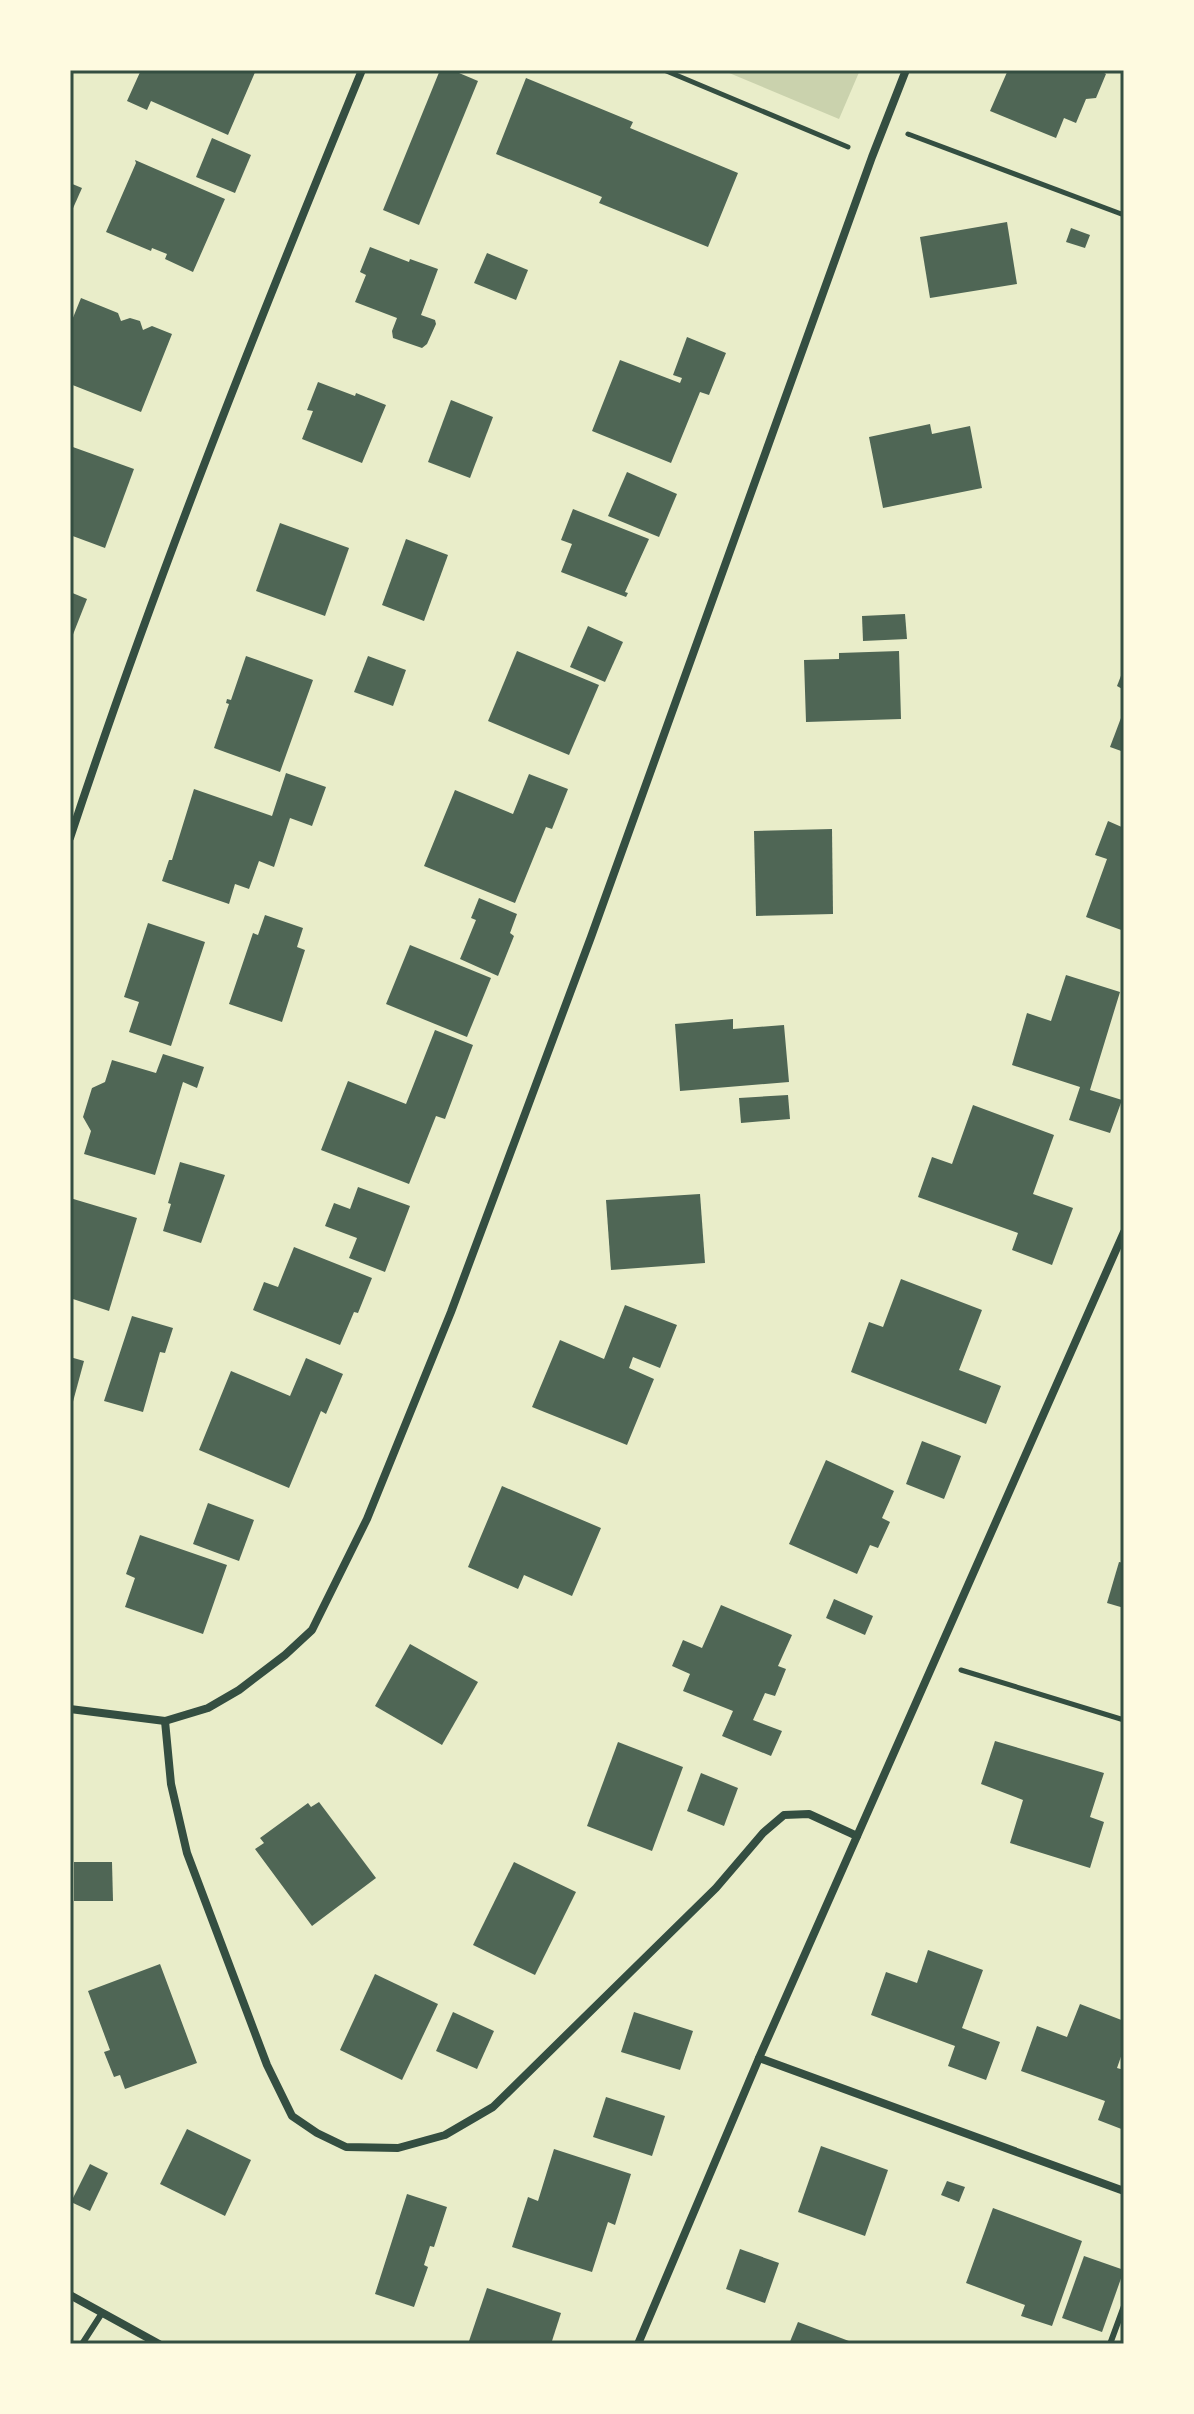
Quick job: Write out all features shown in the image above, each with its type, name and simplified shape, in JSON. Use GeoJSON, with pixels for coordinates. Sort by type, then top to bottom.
{"type":"FeatureCollection","features":[{"type":"Feature","properties":{"kind":"street"},"geometry":{"type":"LineString","coordinates":[[70,838],[105,732],[263,310],[362,70]]}},
{"type":"Feature","properties":{"kind":"street"},"geometry":{"type":"LineString","coordinates":[[70,1709],[165,1721],[208,1708],[239,1690],[312,1630],[367,1519],[451,1312],[591,937],[906,70]]}},
{"type":"Feature","properties":{"kind":"street"},"geometry":{"type":"LineString","coordinates":[[638,2344],[759,2058],[1124,1232]]}},
{"type":"Feature","properties":{"kind":"street"},"geometry":{"type":"LineString","coordinates":[[165,1721],[171,1784],[187,1853],[267,2065],[292,2116],[346,2147],[398,2148],[445,2135],[493,2107],[716,1888],[763,1833],[784,1815],[809,1814],[857,1836]]}},
{"type":"Feature","properties":{"kind":"street"},"geometry":{"type":"LineString","coordinates":[[759,2058],[1124,2191]]}},
{"type":"Feature","properties":{"kind":"street"},"geometry":{"type":"LineString","coordinates":[[70,2295],[159,2344]]}},
{"type":"Feature","properties":{"kind":"lane"},"geometry":{"type":"LineString","coordinates":[[1110,2344],[1124,2306]]}},
{"type":"Feature","properties":{"kind":"lane"},"geometry":{"type":"LineString","coordinates":[[82,2344],[102,2313]]}},
{"type":"Feature","properties":{"kind":"path"},"geometry":{"type":"LineString","coordinates":[[664,70],[872,157]]}},
{"type":"Feature","properties":{"kind":"path"},"geometry":{"type":"LineString","coordinates":[[884,125],[1124,215]]}},
{"type":"Feature","properties":{"kind":"path"},"geometry":{"type":"LineString","coordinates":[[936,1662],[1124,1720]]}},
{"type":"Feature","properties":{"kind":"green space"},"geometry":{"type":"Polygon","coordinates":[[[722,70],[860,70],[839,119],[722,70]]]}},
{"type":"Feature","properties":{"kind":"building"},"geometry":{"type":"Polygon","coordinates":[[[141,70],[256,70],[228,135],[151,101],[147,110],[127,101],[141,70]]]}},
{"type":"Feature","properties":{"kind":"building"},"geometry":{"type":"Polygon","coordinates":[[[440,70],[452,70],[478,81],[419,225],[383,210],[440,70]]]}},
{"type":"Feature","properties":{"kind":"building"},"geometry":{"type":"Polygon","coordinates":[[[1008,70],[1099,70],[1106,74],[1096,98],[1086,99],[1076,123],[1064,118],[1056,138],[990,111],[1008,70]]]}},
{"type":"Feature","properties":{"kind":"building"},"geometry":{"type":"Polygon","coordinates":[[[526,78],[633,122],[630,128],[738,173],[708,247],[599,203],[602,197],[496,154],[526,78]]]}},
{"type":"Feature","properties":{"kind":"building"},"geometry":{"type":"Polygon","coordinates":[[[212,138],[251,155],[235,193],[196,177],[212,138]]]}},
{"type":"Feature","properties":{"kind":"building"},"geometry":{"type":"Polygon","coordinates":[[[135,160],[225,199],[193,272],[165,259],[167,254],[152,248],[151,251],[106,232],[135,160]]]}},
{"type":"Feature","properties":{"kind":"building"},"geometry":{"type":"Polygon","coordinates":[[[70,183],[82,188],[70,215],[70,183]]]}},
{"type":"Feature","properties":{"kind":"building"},"geometry":{"type":"Polygon","coordinates":[[[1007,222],[1017,284],[930,298],[920,237],[1007,222]]]}},
{"type":"Feature","properties":{"kind":"building"},"geometry":{"type":"Polygon","coordinates":[[[1071,228],[1090,235],[1085,248],[1066,242],[1071,228]]]}},
{"type":"Feature","properties":{"kind":"building"},"geometry":{"type":"Polygon","coordinates":[[[370,247],[438,269],[421,315],[435,320],[436,324],[422,348],[393,338],[397,318],[355,302],[366,275],[360,272],[370,247]]]}},
{"type":"Feature","properties":{"kind":"building"},"geometry":{"type":"Polygon","coordinates":[[[487,253],[528,270],[516,300],[474,283],[487,253]]]}},
{"type":"Feature","properties":{"kind":"building"},"geometry":{"type":"Polygon","coordinates":[[[81,298],[118,313],[121,321],[130,318],[140,321],[143,330],[152,326],[172,334],[141,412],[70,384],[70,325],[81,298]]]}},
{"type":"Feature","properties":{"kind":"building"},"geometry":{"type":"Polygon","coordinates":[[[687,337],[726,353],[709,395],[700,392],[671,463],[592,431],[620,360],[680,383],[682,378],[673,375],[687,337]]]}},
{"type":"Feature","properties":{"kind":"building"},"geometry":{"type":"Polygon","coordinates":[[[318,382],[386,405],[362,463],[302,439],[313,411],[307,410],[318,382]]]}},
{"type":"Feature","properties":{"kind":"building"},"geometry":{"type":"Polygon","coordinates":[[[451,400],[493,417],[470,478],[428,462],[451,400]]]}},
{"type":"Feature","properties":{"kind":"building"},"geometry":{"type":"Polygon","coordinates":[[[930,424],[932,434],[970,426],[982,488],[883,508],[869,437],[930,424]]]}},
{"type":"Feature","properties":{"kind":"building"},"geometry":{"type":"Polygon","coordinates":[[[70,446],[134,469],[105,548],[70,535],[70,446]]]}},
{"type":"Feature","properties":{"kind":"building"},"geometry":{"type":"Polygon","coordinates":[[[627,472],[677,494],[659,537],[608,516],[627,472]]]}},
{"type":"Feature","properties":{"kind":"building"},"geometry":{"type":"Polygon","coordinates":[[[573,509],[649,539],[625,592],[628,593],[626,597],[561,572],[572,544],[561,540],[573,509]]]}},
{"type":"Feature","properties":{"kind":"building"},"geometry":{"type":"Polygon","coordinates":[[[280,523],[349,548],[325,616],[256,591],[280,523]]]}},
{"type":"Feature","properties":{"kind":"building"},"geometry":{"type":"Polygon","coordinates":[[[406,539],[448,555],[424,621],[382,605],[406,539]]]}},
{"type":"Feature","properties":{"kind":"building"},"geometry":{"type":"Polygon","coordinates":[[[70,592],[87,599],[70,642],[70,592]]]}},
{"type":"Feature","properties":{"kind":"building"},"geometry":{"type":"Polygon","coordinates":[[[905,614],[907,639],[863,641],[862,616],[905,614]]]}},
{"type":"Feature","properties":{"kind":"building"},"geometry":{"type":"Polygon","coordinates":[[[588,626],[623,642],[605,682],[570,667],[588,626]]]}},
{"type":"Feature","properties":{"kind":"building"},"geometry":{"type":"Polygon","coordinates":[[[517,651],[599,685],[569,755],[488,721],[517,651]]]}},
{"type":"Feature","properties":{"kind":"building"},"geometry":{"type":"Polygon","coordinates":[[[899,651],[901,719],[806,722],[804,660],[839,659],[839,653],[899,651]]]}},
{"type":"Feature","properties":{"kind":"building"},"geometry":{"type":"Polygon","coordinates":[[[246,656],[313,680],[280,772],[214,748],[229,704],[226,703],[227,699],[231,700],[246,656]]]}},
{"type":"Feature","properties":{"kind":"building"},"geometry":{"type":"Polygon","coordinates":[[[368,656],[406,670],[393,706],[354,692],[368,656]]]}},
{"type":"Feature","properties":{"kind":"building"},"geometry":{"type":"Polygon","coordinates":[[[1124,668],[1124,690],[1117,686],[1124,668]]]}},
{"type":"Feature","properties":{"kind":"building"},"geometry":{"type":"Polygon","coordinates":[[[1124,710],[1124,752],[1110,747],[1124,710]]]}},
{"type":"Feature","properties":{"kind":"building"},"geometry":{"type":"Polygon","coordinates":[[[286,773],[326,787],[312,826],[290,818],[274,867],[259,861],[249,889],[235,884],[229,904],[162,881],[169,860],[172,860],[194,789],[272,816],[286,773]]]}},
{"type":"Feature","properties":{"kind":"building"},"geometry":{"type":"Polygon","coordinates":[[[529,774],[568,789],[552,829],[546,827],[515,903],[424,866],[455,790],[513,814],[529,774]]]}},
{"type":"Feature","properties":{"kind":"building"},"geometry":{"type":"Polygon","coordinates":[[[1108,821],[1124,828],[1124,931],[1086,917],[1107,859],[1095,855],[1108,821]]]}},
{"type":"Feature","properties":{"kind":"building"},"geometry":{"type":"Polygon","coordinates":[[[832,829],[833,914],[756,916],[754,831],[832,829]]]}},
{"type":"Feature","properties":{"kind":"building"},"geometry":{"type":"Polygon","coordinates":[[[479,898],[517,914],[510,933],[514,936],[498,976],[460,959],[476,920],[471,918],[479,898]]]}},
{"type":"Feature","properties":{"kind":"building"},"geometry":{"type":"Polygon","coordinates":[[[265,915],[303,928],[297,947],[305,950],[282,1022],[229,1004],[253,933],[258,935],[265,915]]]}},
{"type":"Feature","properties":{"kind":"building"},"geometry":{"type":"Polygon","coordinates":[[[148,923],[205,942],[171,1046],[129,1032],[139,1002],[124,997],[148,923]]]}},
{"type":"Feature","properties":{"kind":"building"},"geometry":{"type":"Polygon","coordinates":[[[410,945],[491,978],[467,1037],[386,1004],[410,945]]]}},
{"type":"Feature","properties":{"kind":"building"},"geometry":{"type":"Polygon","coordinates":[[[1066,975],[1120,992],[1090,1090],[1122,1100],[1110,1133],[1069,1120],[1080,1087],[1012,1065],[1027,1013],[1051,1021],[1066,975]]]}},
{"type":"Feature","properties":{"kind":"building"},"geometry":{"type":"Polygon","coordinates":[[[733,1019],[733,1029],[784,1025],[789,1082],[680,1091],[675,1024],[733,1019]]]}},
{"type":"Feature","properties":{"kind":"building"},"geometry":{"type":"Polygon","coordinates":[[[435,1030],[473,1045],[445,1119],[436,1116],[409,1184],[321,1150],[348,1081],[406,1104],[435,1030]]]}},
{"type":"Feature","properties":{"kind":"building"},"geometry":{"type":"Polygon","coordinates":[[[163,1054],[204,1067],[197,1088],[183,1082],[155,1175],[84,1154],[91,1131],[83,1117],[92,1088],[105,1082],[112,1060],[156,1073],[163,1054]]]}},
{"type":"Feature","properties":{"kind":"building"},"geometry":{"type":"Polygon","coordinates":[[[788,1095],[790,1119],[741,1123],[739,1098],[788,1095]]]}},
{"type":"Feature","properties":{"kind":"building"},"geometry":{"type":"Polygon","coordinates":[[[973,1105],[1054,1135],[1033,1194],[1073,1208],[1052,1265],[1012,1250],[1018,1233],[918,1197],[932,1157],[952,1164],[973,1105]]]}},
{"type":"Feature","properties":{"kind":"building"},"geometry":{"type":"Polygon","coordinates":[[[180,1162],[225,1175],[201,1243],[163,1231],[180,1162]]]}},
{"type":"Feature","properties":{"kind":"building"},"geometry":{"type":"Polygon","coordinates":[[[358,1187],[410,1206],[385,1272],[349,1258],[357,1238],[325,1226],[334,1203],[350,1209],[358,1187]]]}},
{"type":"Feature","properties":{"kind":"building"},"geometry":{"type":"Polygon","coordinates":[[[700,1194],[705,1263],[611,1270],[606,1200],[700,1194]]]}},
{"type":"Feature","properties":{"kind":"building"},"geometry":{"type":"Polygon","coordinates":[[[70,1198],[137,1218],[109,1311],[70,1298],[70,1198]]]}},
{"type":"Feature","properties":{"kind":"building"},"geometry":{"type":"Polygon","coordinates":[[[294,1247],[372,1278],[358,1313],[354,1312],[340,1345],[253,1310],[264,1282],[278,1287],[294,1247]]]}},
{"type":"Feature","properties":{"kind":"building"},"geometry":{"type":"Polygon","coordinates":[[[901,1279],[982,1310],[959,1370],[1001,1386],[986,1424],[851,1372],[869,1322],[883,1327],[901,1279]]]}},
{"type":"Feature","properties":{"kind":"building"},"geometry":{"type":"Polygon","coordinates":[[[625,1305],[677,1325],[660,1368],[633,1357],[629,1368],[654,1379],[627,1445],[532,1407],[560,1340],[604,1359],[625,1305]]]}},
{"type":"Feature","properties":{"kind":"building"},"geometry":{"type":"Polygon","coordinates":[[[132,1316],[173,1328],[165,1353],[160,1352],[143,1412],[104,1401],[132,1316]]]}},
{"type":"Feature","properties":{"kind":"building"},"geometry":{"type":"Polygon","coordinates":[[[70,1357],[84,1361],[71,1409],[70,1409],[70,1357]]]}},
{"type":"Feature","properties":{"kind":"building"},"geometry":{"type":"Polygon","coordinates":[[[306,1358],[343,1374],[326,1414],[321,1411],[289,1488],[199,1450],[231,1371],[290,1396],[306,1358]]]}},
{"type":"Feature","properties":{"kind":"building"},"geometry":{"type":"Polygon","coordinates":[[[922,1441],[961,1456],[944,1499],[906,1484],[922,1441]]]}},
{"type":"Feature","properties":{"kind":"building"},"geometry":{"type":"Polygon","coordinates":[[[826,1460],[894,1491],[882,1518],[890,1522],[878,1548],[870,1545],[857,1574],[789,1544],[826,1460]]]}},
{"type":"Feature","properties":{"kind":"building"},"geometry":{"type":"Polygon","coordinates":[[[502,1486],[601,1528],[572,1596],[524,1575],[518,1589],[468,1567],[502,1486]]]}},
{"type":"Feature","properties":{"kind":"building"},"geometry":{"type":"Polygon","coordinates":[[[208,1503],[254,1520],[239,1561],[193,1544],[208,1503]]]}},
{"type":"Feature","properties":{"kind":"building"},"geometry":{"type":"Polygon","coordinates":[[[140,1535],[227,1565],[203,1634],[125,1607],[135,1578],[126,1574],[140,1535]]]}},
{"type":"Feature","properties":{"kind":"building"},"geometry":{"type":"Polygon","coordinates":[[[1119,1562],[1124,1563],[1124,1608],[1107,1603],[1119,1562]]]}},
{"type":"Feature","properties":{"kind":"building"},"geometry":{"type":"Polygon","coordinates":[[[834,1599],[873,1616],[865,1635],[826,1618],[834,1599]]]}},
{"type":"Feature","properties":{"kind":"building"},"geometry":{"type":"Polygon","coordinates":[[[721,1605],[792,1635],[778,1666],[786,1669],[775,1696],[765,1693],[753,1720],[782,1731],[771,1756],[722,1736],[733,1711],[683,1691],[690,1674],[672,1666],[683,1640],[702,1648],[721,1605]]]}},
{"type":"Feature","properties":{"kind":"building"},"geometry":{"type":"Polygon","coordinates":[[[410,1644],[478,1682],[442,1745],[375,1706],[410,1644]]]}},
{"type":"Feature","properties":{"kind":"building"},"geometry":{"type":"Polygon","coordinates":[[[995,1741],[1104,1773],[1090,1817],[1104,1822],[1090,1868],[1010,1843],[1023,1800],[981,1784],[995,1741]]]}},
{"type":"Feature","properties":{"kind":"building"},"geometry":{"type":"Polygon","coordinates":[[[618,1742],[683,1767],[652,1851],[587,1826],[618,1742]]]}},
{"type":"Feature","properties":{"kind":"building"},"geometry":{"type":"Polygon","coordinates":[[[701,1773],[738,1788],[724,1826],[687,1811],[701,1773]]]}},
{"type":"Feature","properties":{"kind":"building"},"geometry":{"type":"Polygon","coordinates":[[[319,1802],[376,1878],[312,1926],[255,1849],[264,1843],[260,1838],[308,1803],[311,1807],[319,1802]]]}},
{"type":"Feature","properties":{"kind":"building"},"geometry":{"type":"Polygon","coordinates":[[[74,1862],[112,1862],[113,1901],[74,1901],[74,1862]]]}},
{"type":"Feature","properties":{"kind":"building"},"geometry":{"type":"Polygon","coordinates":[[[514,1862],[576,1892],[535,1975],[473,1945],[514,1862]]]}},
{"type":"Feature","properties":{"kind":"building"},"geometry":{"type":"Polygon","coordinates":[[[928,1950],[983,1970],[962,2028],[1000,2042],[986,2080],[948,2066],[955,2046],[871,2015],[886,1972],[917,1983],[928,1950]]]}},
{"type":"Feature","properties":{"kind":"building"},"geometry":{"type":"Polygon","coordinates":[[[160,1964],[197,2063],[125,2089],[120,2075],[114,2077],[104,2052],[110,2050],[88,1991],[160,1964]]]}},
{"type":"Feature","properties":{"kind":"building"},"geometry":{"type":"Polygon","coordinates":[[[375,1974],[438,2004],[402,2080],[340,2050],[375,1974]]]}},
{"type":"Feature","properties":{"kind":"building"},"geometry":{"type":"Polygon","coordinates":[[[1080,2004],[1124,2021],[1124,2048],[1117,2068],[1124,2070],[1124,2130],[1098,2120],[1105,2101],[1021,2071],[1037,2026],[1067,2037],[1080,2004]]]}},
{"type":"Feature","properties":{"kind":"building"},"geometry":{"type":"Polygon","coordinates":[[[453,2012],[494,2031],[477,2069],[436,2051],[453,2012]]]}},
{"type":"Feature","properties":{"kind":"building"},"geometry":{"type":"Polygon","coordinates":[[[634,2012],[693,2031],[680,2070],[621,2052],[634,2012]]]}},
{"type":"Feature","properties":{"kind":"building"},"geometry":{"type":"Polygon","coordinates":[[[606,2097],[665,2116],[652,2156],[593,2137],[606,2097]]]}},
{"type":"Feature","properties":{"kind":"building"},"geometry":{"type":"Polygon","coordinates":[[[187,2129],[251,2160],[225,2216],[160,2184],[187,2129]]]}},
{"type":"Feature","properties":{"kind":"building"},"geometry":{"type":"Polygon","coordinates":[[[821,2146],[888,2170],[865,2236],[798,2212],[821,2146]]]}},
{"type":"Feature","properties":{"kind":"building"},"geometry":{"type":"Polygon","coordinates":[[[554,2149],[631,2174],[615,2225],[608,2222],[592,2272],[512,2247],[528,2197],[538,2201],[554,2149]]]}},
{"type":"Feature","properties":{"kind":"building"},"geometry":{"type":"Polygon","coordinates":[[[90,2164],[108,2173],[90,2211],[71,2202],[90,2164]]]}},
{"type":"Feature","properties":{"kind":"building"},"geometry":{"type":"Polygon","coordinates":[[[947,2181],[965,2187],[959,2202],[941,2195],[947,2181]]]}},
{"type":"Feature","properties":{"kind":"building"},"geometry":{"type":"Polygon","coordinates":[[[407,2194],[447,2207],[434,2247],[430,2246],[424,2265],[428,2267],[414,2307],[375,2294],[407,2194]]]}},
{"type":"Feature","properties":{"kind":"building"},"geometry":{"type":"Polygon","coordinates":[[[993,2208],[1082,2241],[1052,2326],[1021,2316],[1025,2305],[966,2283],[993,2208]]]}},
{"type":"Feature","properties":{"kind":"building"},"geometry":{"type":"Polygon","coordinates":[[[740,2249],[779,2263],[765,2303],[726,2289],[740,2249]]]}},
{"type":"Feature","properties":{"kind":"building"},"geometry":{"type":"Polygon","coordinates":[[[1084,2256],[1124,2270],[1102,2332],[1062,2318],[1084,2256]]]}},
{"type":"Feature","properties":{"kind":"building"},"geometry":{"type":"Polygon","coordinates":[[[487,2288],[561,2313],[551,2344],[468,2344],[487,2288]]]}},
{"type":"Feature","properties":{"kind":"building"},"geometry":{"type":"Polygon","coordinates":[[[798,2322],[857,2344],[789,2344],[798,2322]]]}}]}
